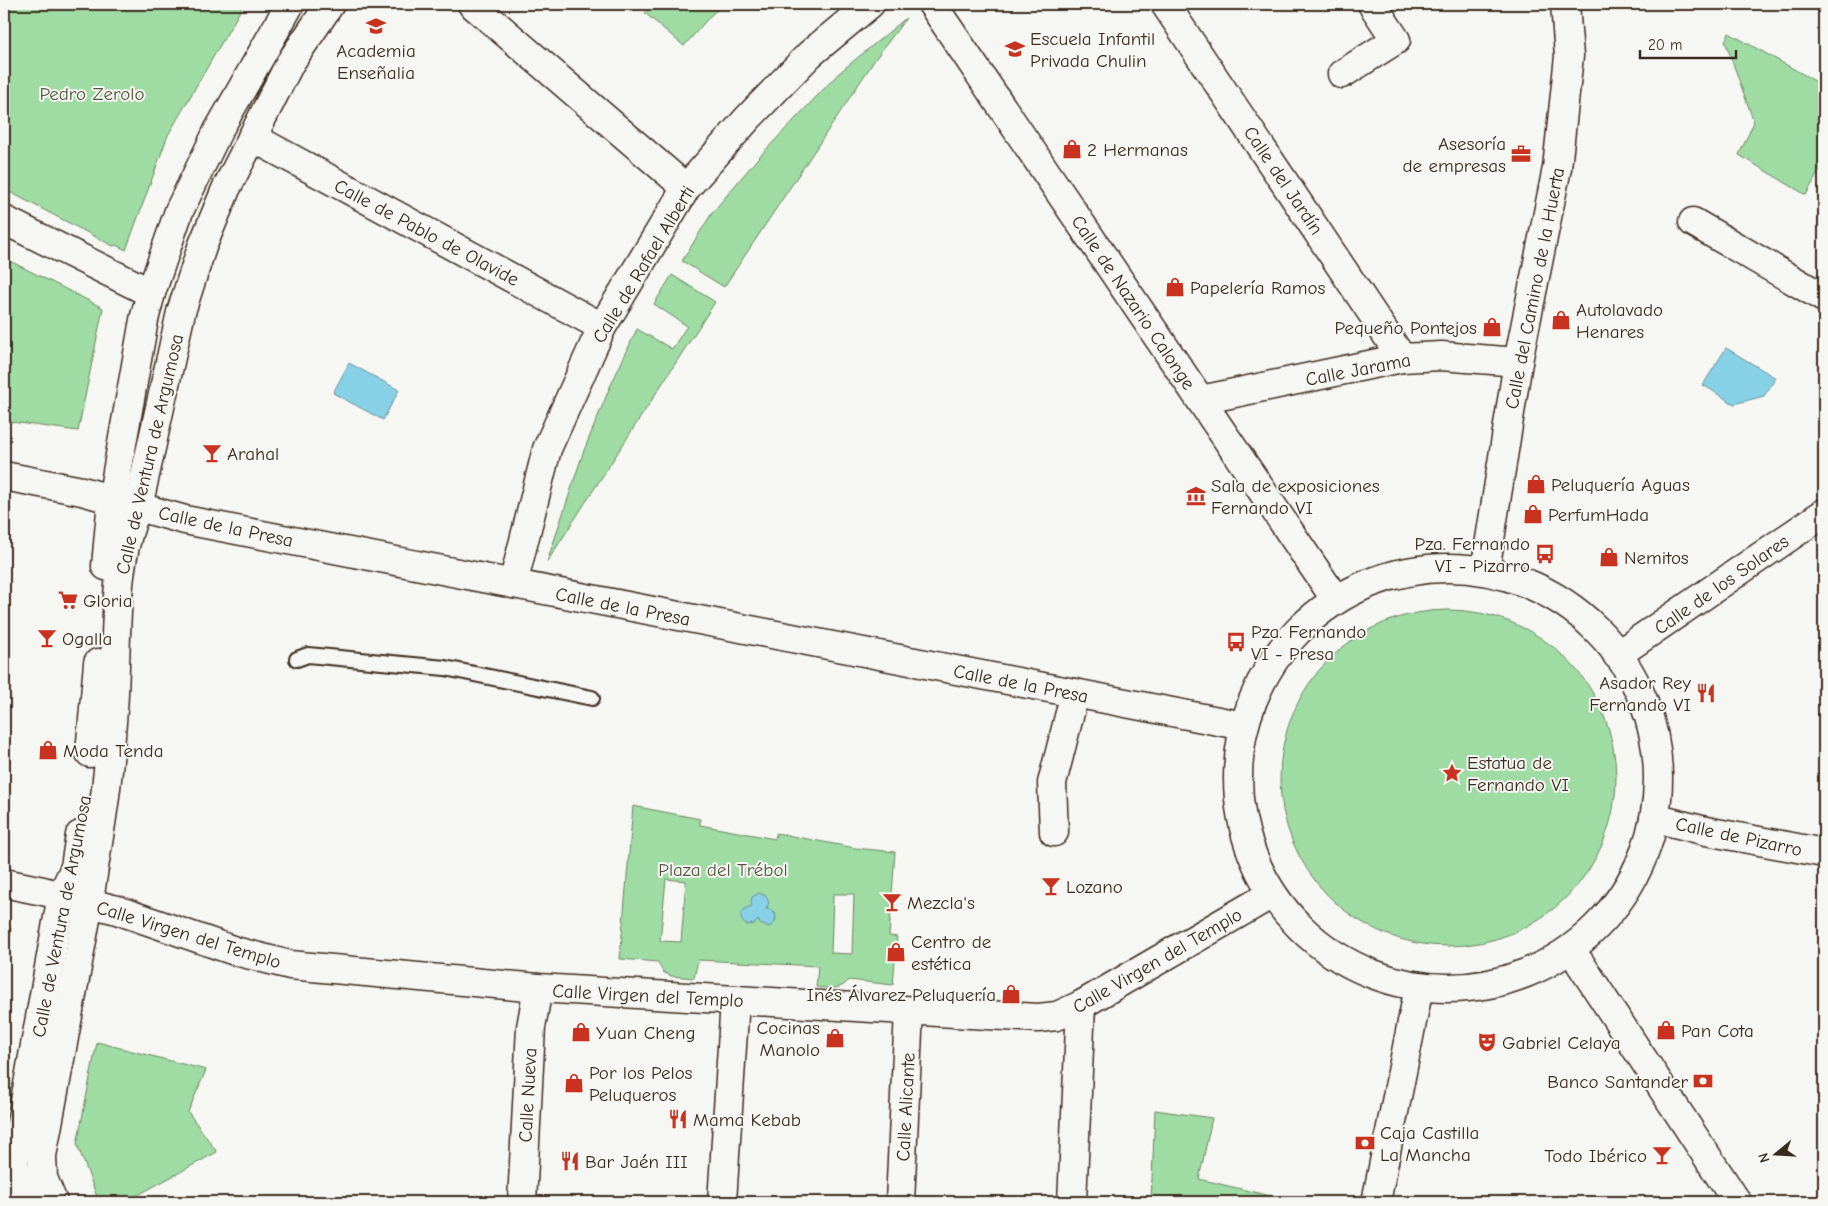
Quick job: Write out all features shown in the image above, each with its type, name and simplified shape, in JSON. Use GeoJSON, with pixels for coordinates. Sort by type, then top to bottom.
{"type":"FeatureCollection","features":[{"type":"Feature","properties":{"kind":"street","name":"Calle de Ventura de Argumosa"},"geometry":{"type":"LineString","coordinates":[[24,1202],[19,1191],[14,1162],[62,895],[75,867],[88,779],[112,500],[150,293],[183,202],[218,131],[290,4]]}},
{"type":"Feature","properties":{"kind":"street","name":"Calle de Ventura de Argumosa"},"geometry":{"type":"LineString","coordinates":[[53,1202],[43,1178],[42,1156],[89,903],[92,871],[107,780],[118,612],[124,552],[130,524],[138,507],[181,312],[206,239],[226,189],[290,63],[330,4]]}},
{"type":"Feature","properties":{"kind":"street"},"geometry":{"type":"LineString","coordinates":[[472,4],[686,188]]}},
{"type":"Feature","properties":{"kind":"street","name":"Calle de Rafael Alberti"},"geometry":{"type":"LineString","coordinates":[[513,584],[547,449],[602,327],[686,188],[748,118],[810,54],[870,4]]}},
{"type":"Feature","properties":{"kind":"street","name":"Calle de Nazario Calonge"},"geometry":{"type":"LineString","coordinates":[[932,4],[1336,600]]}},
{"type":"Feature","properties":{"kind":"street","name":"Calle del Jardín"},"geometry":{"type":"LineString","coordinates":[[1166,4],[1402,358]]}},
{"type":"Feature","properties":{"kind":"street"},"geometry":{"type":"LineString","coordinates":[[1342,74],[1396,40],[1372,4]]}},
{"type":"Feature","properties":{"kind":"street","name":"Calle del Camino de la Huerta"},"geometry":{"type":"LineString","coordinates":[[1485,571],[1518,362],[1557,168],[1569,56],[1565,4]]}},
{"type":"Feature","properties":{"kind":"street","name":"Calle de Pablo de Olavide"},"geometry":{"type":"LineString","coordinates":[[252,137],[602,327]]}},
{"type":"Feature","properties":{"kind":"street"},"geometry":{"type":"LineString","coordinates":[[4,220],[150,293]]}},
{"type":"Feature","properties":{"kind":"street"},"geometry":{"type":"LineString","coordinates":[[1694,222],[1824,298]]}},
{"type":"Feature","properties":{"kind":"street","name":"Calle Jarama"},"geometry":{"type":"LineString","coordinates":[[1201,400],[1402,358],[1441,356],[1518,362]]}},
{"type":"Feature","properties":{"kind":"street","name":"Calle de la Presa"},"geometry":{"type":"LineString","coordinates":[[4,476],[82,491],[185,520],[1244,726]]}},
{"type":"Feature","properties":{"kind":"street","name":"Calle de los Solares"},"geometry":{"type":"LineString","coordinates":[[1617,655],[1824,513]]}},
{"type":"Feature","properties":{"kind":"street"},"geometry":{"type":"LineString","coordinates":[[1444,568],[1485,571],[1516,579],[1546,592],[1566,605],[1597,630],[1617,655],[1634,682],[1648,714],[1656,748],[1657,783],[1654,818],[1643,856],[1625,891],[1601,922],[1571,950],[1537,969],[1499,982],[1460,988],[1419,987],[1373,975],[1331,953],[1295,922],[1272,894],[1262,875],[1244,827],[1238,777],[1244,726],[1253,700],[1265,675],[1280,652],[1298,631],[1336,600],[1358,588],[1402,573],[1444,568]]}},
{"type":"Feature","properties":{"kind":"street"},"geometry":{"type":"LineString","coordinates":[[1054,832],[1052,783],[1075,693]]}},
{"type":"Feature","properties":{"kind":"street","name":"Calle de Pizarro"},"geometry":{"type":"LineString","coordinates":[[1654,818],[1706,831],[1824,853]]}},
{"type":"Feature","properties":{"kind":"street","name":"Calle Virgen del Templo"},"geometry":{"type":"LineString","coordinates":[[4,883],[62,895],[117,910],[235,952],[290,965],[538,988],[1038,1018],[1057,1016],[1081,1005],[1272,894]]}},
{"type":"Feature","properties":{"kind":"street"},"geometry":{"type":"LineString","coordinates":[[1580,963],[1738,1202]]}},
{"type":"Feature","properties":{"kind":"street"},"geometry":{"type":"LineString","coordinates":[[1376,1202],[1419,987]]}},
{"type":"Feature","properties":{"kind":"street","name":"Calle Nueva"},"geometry":{"type":"LineString","coordinates":[[522,1202],[531,1027],[538,988]]}},
{"type":"Feature","properties":{"kind":"street"},"geometry":{"type":"LineString","coordinates":[[722,1202],[735,1000]]}},
{"type":"Feature","properties":{"kind":"street"},"geometry":{"type":"LineString","coordinates":[[1072,1202],[1081,1005]]}},
{"type":"Feature","properties":{"kind":"street","name":"Calle Alicante"},"geometry":{"type":"LineString","coordinates":[[900,1202],[909,1011]]}},
{"type":"Feature","properties":{"kind":"lane"},"geometry":{"type":"LineString","coordinates":[[297,659],[308,655],[445,668],[592,698]]}},
{"type":"Feature","properties":{"kind":"green space","name":"Pedro Zerolo"},"geometry":{"type":"Polygon","coordinates":[[[4,4],[244,4],[168,135],[126,250],[116,245],[113,246],[4,189],[4,4]]]}},
{"type":"Feature","properties":{"kind":"green space"},"geometry":{"type":"Polygon","coordinates":[[[653,4],[724,4],[711,15],[684,46],[645,13],[653,4]]]}},
{"type":"Feature","properties":{"kind":"green space"},"geometry":{"type":"Polygon","coordinates":[[[906,18],[876,58],[724,287],[682,261],[712,213],[758,158],[839,73],[906,18]]]}},
{"type":"Feature","properties":{"kind":"green space"},"geometry":{"type":"Polygon","coordinates":[[[1729,33],[1824,86],[1824,162],[1806,195],[1739,155],[1754,122],[1725,41],[1729,33]]]}},
{"type":"Feature","properties":{"kind":"green space"},"geometry":{"type":"Polygon","coordinates":[[[4,258],[103,308],[78,431],[4,421],[4,258]]]}},
{"type":"Feature","properties":{"kind":"green space"},"geometry":{"type":"Polygon","coordinates":[[[672,275],[715,302],[547,562],[583,453],[610,387],[637,329],[672,349],[687,326],[654,304],[672,275]]]}},
{"type":"Feature","properties":{"kind":"green space"},"geometry":{"type":"Polygon","coordinates":[[[1431,610],[1465,610],[1497,617],[1527,629],[1555,648],[1578,671],[1588,684],[1604,714],[1616,761],[1616,795],[1613,811],[1604,842],[1597,857],[1578,885],[1555,908],[1527,927],[1497,939],[1465,946],[1431,946],[1399,939],[1369,927],[1341,908],[1318,885],[1299,857],[1287,827],[1280,795],[1280,761],[1287,729],[1299,699],[1318,671],[1341,648],[1369,629],[1399,617],[1431,610]]]}},
{"type":"Feature","properties":{"kind":"green space","name":"Plaza del Trébol"},"geometry":{"type":"Polygon","coordinates":[[[633,806],[700,819],[700,825],[775,839],[776,833],[855,848],[895,852],[889,936],[897,937],[893,985],[849,980],[846,984],[838,987],[816,987],[818,966],[698,960],[694,978],[671,976],[663,972],[658,962],[620,959],[633,806]],[[666,879],[660,941],[681,942],[686,881],[666,879]],[[833,894],[831,953],[852,954],[854,894],[833,894]],[[753,906],[751,925],[758,920],[776,920],[775,913],[769,909],[753,906]]]}},
{"type":"Feature","properties":{"kind":"green space"},"geometry":{"type":"Polygon","coordinates":[[[4,926],[11,928],[4,976],[4,926]]]}},
{"type":"Feature","properties":{"kind":"green space"},"geometry":{"type":"Polygon","coordinates":[[[97,1042],[206,1070],[188,1112],[217,1152],[125,1202],[99,1202],[77,1144],[97,1042]]]}},
{"type":"Feature","properties":{"kind":"green space"},"geometry":{"type":"Polygon","coordinates":[[[1155,1110],[1212,1118],[1199,1179],[1283,1199],[1282,1202],[1151,1202],[1155,1110]]]}},
{"type":"Feature","properties":{"kind":"water"},"geometry":{"type":"Polygon","coordinates":[[[1726,348],[1776,378],[1764,396],[1734,404],[1703,385],[1726,348]]]}},
{"type":"Feature","properties":{"kind":"water"},"geometry":{"type":"Polygon","coordinates":[[[349,363],[399,390],[383,420],[333,393],[349,363]]]}},
{"type":"Feature","properties":{"kind":"water"},"geometry":{"type":"Polygon","coordinates":[[[759,893],[766,896],[769,903],[766,909],[772,910],[776,916],[774,924],[769,927],[760,924],[758,920],[755,924],[746,925],[741,919],[743,911],[752,906],[752,897],[759,893]]]}},
{"type":"Feature","properties":{"kind":"place","name":"Academia Enseñalia"},"geometry":{"type":"Point","coordinates":[376,26]}},
{"type":"Feature","properties":{"kind":"place","name":"Escuela Infantil Privada Chulin"},"geometry":{"type":"Point","coordinates":[1015,49]}},
{"type":"Feature","properties":{"kind":"place","name":"2 Hermanas"},"geometry":{"type":"Point","coordinates":[1072,149]}},
{"type":"Feature","properties":{"kind":"place","name":"Asesoría de empresas"},"geometry":{"type":"Point","coordinates":[1521,154]}},
{"type":"Feature","properties":{"kind":"place","name":"Papelería Ramos"},"geometry":{"type":"Point","coordinates":[1175,287]}},
{"type":"Feature","properties":{"kind":"place","name":"Autolavado Henares"},"geometry":{"type":"Point","coordinates":[1561,320]}},
{"type":"Feature","properties":{"kind":"place","name":"Pequeño Pontejos"},"geometry":{"type":"Point","coordinates":[1492,327]}},
{"type":"Feature","properties":{"kind":"place","name":"Arahal"},"geometry":{"type":"Point","coordinates":[212,453]}},
{"type":"Feature","properties":{"kind":"place","name":"Peluquería Aguas"},"geometry":{"type":"Point","coordinates":[1536,484]}},
{"type":"Feature","properties":{"kind":"place","name":"Sala de exposiciones Fernando VI"},"geometry":{"type":"Point","coordinates":[1196,496]}},
{"type":"Feature","properties":{"kind":"place","name":"PerfumHada"},"geometry":{"type":"Point","coordinates":[1533,514]}},
{"type":"Feature","properties":{"kind":"place","name":"Pza. Fernando VI - Pizarro"},"geometry":{"type":"Point","coordinates":[1545,554]}},
{"type":"Feature","properties":{"kind":"place","name":"Nemitos"},"geometry":{"type":"Point","coordinates":[1609,557]}},
{"type":"Feature","properties":{"kind":"place","name":"Gloria"},"geometry":{"type":"Point","coordinates":[68,600]}},
{"type":"Feature","properties":{"kind":"place","name":"Ogalla"},"geometry":{"type":"Point","coordinates":[47,638]}},
{"type":"Feature","properties":{"kind":"place","name":"Pza. Fernando VI - Presa"},"geometry":{"type":"Point","coordinates":[1236,642]}},
{"type":"Feature","properties":{"kind":"place","name":"Asador Rey Fernando VI"},"geometry":{"type":"Point","coordinates":[1706,693]}},
{"type":"Feature","properties":{"kind":"place","name":"Moda Tenda"},"geometry":{"type":"Point","coordinates":[48,750]}},
{"type":"Feature","properties":{"kind":"place","name":"Estatua de Fernando VI"},"geometry":{"type":"Point","coordinates":[1452,773]}},
{"type":"Feature","properties":{"kind":"place","name":"Lozano"},"geometry":{"type":"Point","coordinates":[1051,886]}},
{"type":"Feature","properties":{"kind":"place","name":"Mezcla's"},"geometry":{"type":"Point","coordinates":[892,902]}},
{"type":"Feature","properties":{"kind":"place","name":"Centro de estética"},"geometry":{"type":"Point","coordinates":[896,952]}},
{"type":"Feature","properties":{"kind":"place","name":"Inés Álvarez Peluquería"},"geometry":{"type":"Point","coordinates":[1011,994]}},
{"type":"Feature","properties":{"kind":"place","name":"Pan Cota"},"geometry":{"type":"Point","coordinates":[1666,1030]}},
{"type":"Feature","properties":{"kind":"place","name":"Yuan Cheng"},"geometry":{"type":"Point","coordinates":[581,1032]}},
{"type":"Feature","properties":{"kind":"place","name":"Cocinas Manolo"},"geometry":{"type":"Point","coordinates":[835,1038]}},
{"type":"Feature","properties":{"kind":"place","name":"Gabriel Celaya"},"geometry":{"type":"Point","coordinates":[1487,1042]}},
{"type":"Feature","properties":{"kind":"place","name":"Banco Santander"},"geometry":{"type":"Point","coordinates":[1703,1081]}},
{"type":"Feature","properties":{"kind":"place","name":"Por los Pelos Peluqueros"},"geometry":{"type":"Point","coordinates":[574,1083]}},
{"type":"Feature","properties":{"kind":"place","name":"Mama Kebab"},"geometry":{"type":"Point","coordinates":[678,1119]}},
{"type":"Feature","properties":{"kind":"place","name":"Caja Castilla La Mancha"},"geometry":{"type":"Point","coordinates":[1365,1143]}},
{"type":"Feature","properties":{"kind":"place","name":"Todo Ibérico"},"geometry":{"type":"Point","coordinates":[1662,1155]}},
{"type":"Feature","properties":{"kind":"place","name":"Bar Jaén III"},"geometry":{"type":"Point","coordinates":[570,1161]}}]}
